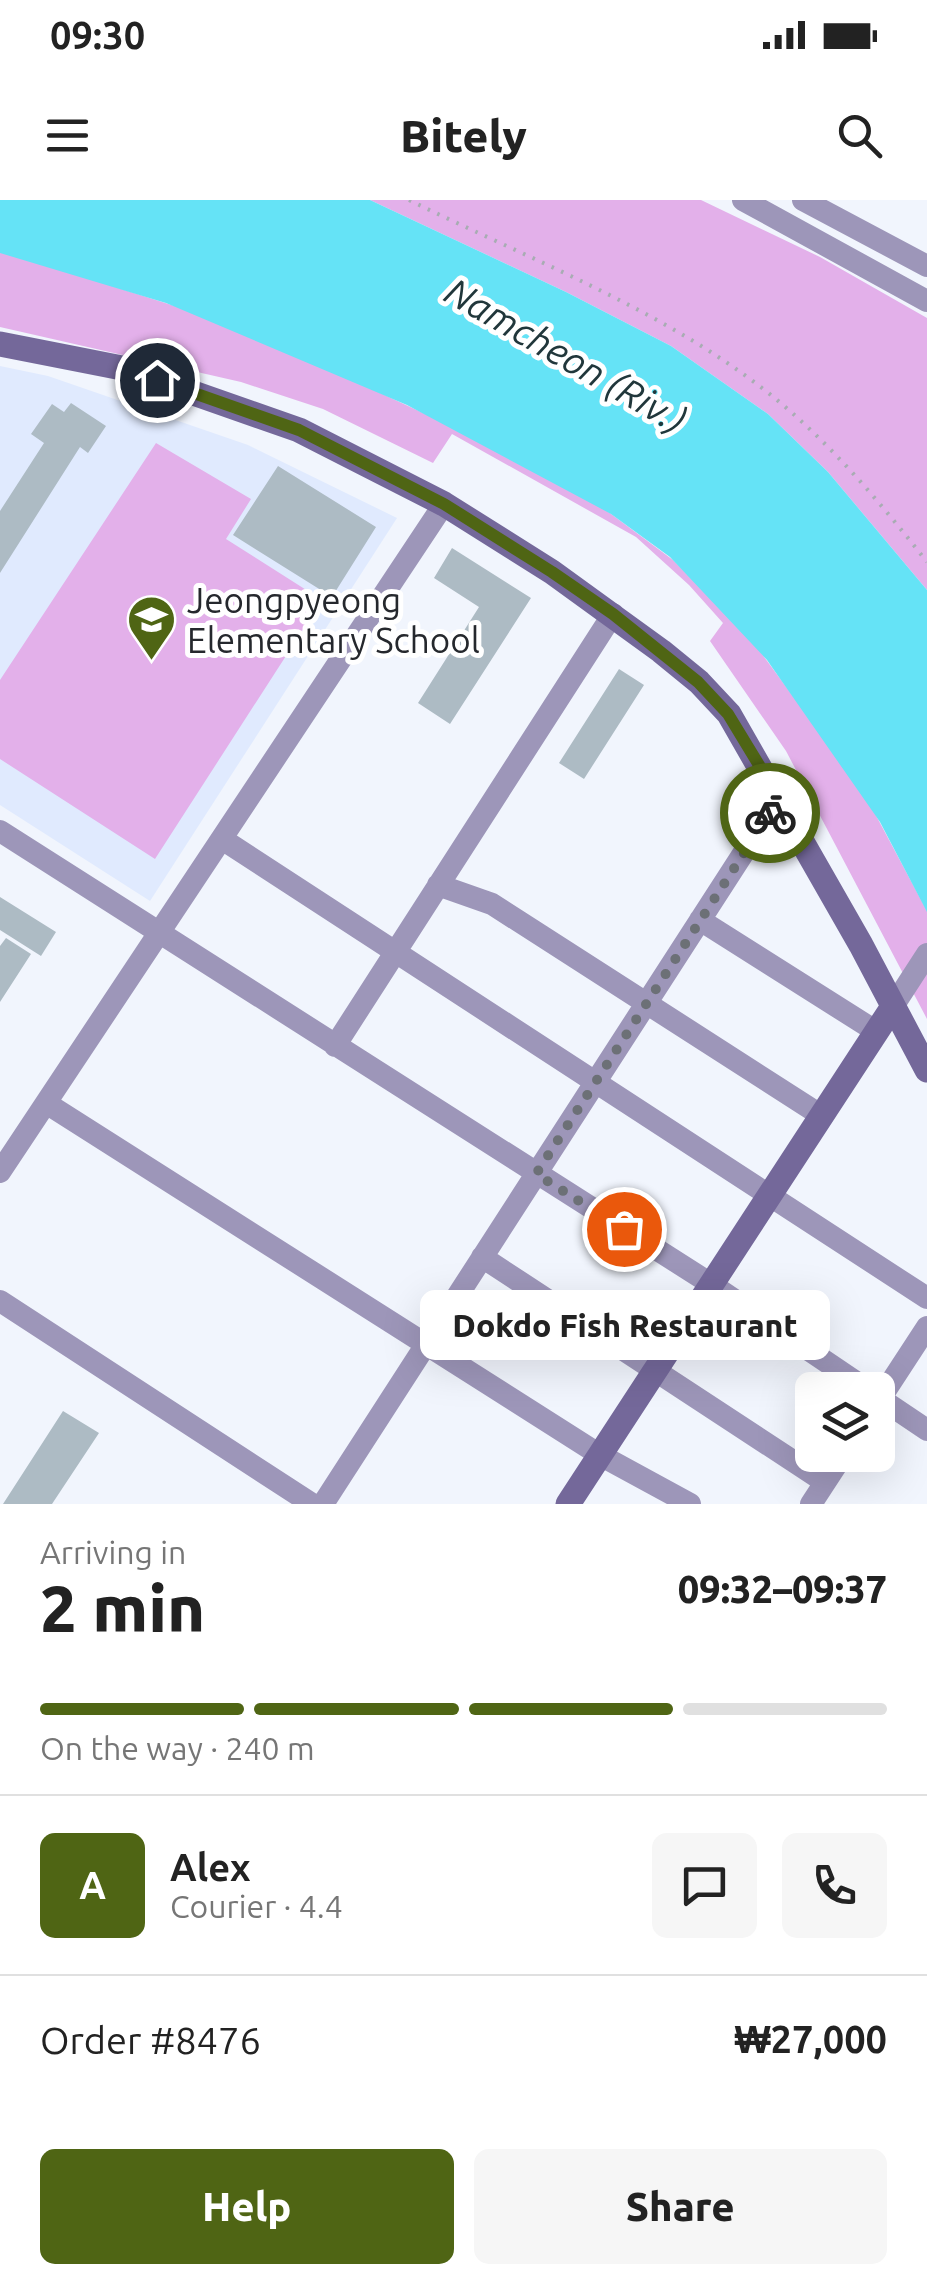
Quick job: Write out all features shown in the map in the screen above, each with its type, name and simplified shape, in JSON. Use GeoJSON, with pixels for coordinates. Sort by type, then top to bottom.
{"type":"FeatureCollection","features":[{"type":"Feature","properties":{"kind":"street"},"geometry":{"type":"LineString","coordinates":[[743,200],[927,301]]}},
{"type":"Feature","properties":{"kind":"street"},"geometry":{"type":"LineString","coordinates":[[803,200],[927,266]]}},
{"type":"Feature","properties":{"kind":"street"},"geometry":{"type":"LineString","coordinates":[[0,344],[122,368],[299,430],[444,504],[613,614],[698,682],[728,714],[779,798],[927,1070]]}},
{"type":"Feature","properties":{"kind":"street"},"geometry":{"type":"LineString","coordinates":[[0,1172],[444,504]]}},
{"type":"Feature","properties":{"kind":"street"},"geometry":{"type":"LineString","coordinates":[[335,1046],[613,614]]}},
{"type":"Feature","properties":{"kind":"street"},"geometry":{"type":"LineString","coordinates":[[324,1504],[779,798]]}},
{"type":"Feature","properties":{"kind":"street"},"geometry":{"type":"LineString","coordinates":[[0,831],[712,1284],[840,1372]]}},
{"type":"Feature","properties":{"kind":"street"},"geometry":{"type":"LineString","coordinates":[[222,839],[927,1298]]}},
{"type":"Feature","properties":{"kind":"street"},"geometry":{"type":"LineString","coordinates":[[438,885],[492,904],[822,1116]]}},
{"type":"Feature","properties":{"kind":"street"},"geometry":{"type":"LineString","coordinates":[[700,920],[877,1032]]}},
{"type":"Feature","properties":{"kind":"street"},"geometry":{"type":"LineString","coordinates":[[568,1504],[927,954]]}},
{"type":"Feature","properties":{"kind":"street"},"geometry":{"type":"LineString","coordinates":[[46,1103],[600,1455],[690,1504]]}},
{"type":"Feature","properties":{"kind":"street"},"geometry":{"type":"LineString","coordinates":[[482,1257],[825,1482]]}},
{"type":"Feature","properties":{"kind":"street"},"geometry":{"type":"LineString","coordinates":[[0,1301],[312,1504]]}},
{"type":"Feature","properties":{"kind":"street"},"geometry":{"type":"LineString","coordinates":[[894,1372],[927,1327]]}},
{"type":"Feature","properties":{"kind":"street"},"geometry":{"type":"LineString","coordinates":[[895,1409],[927,1430]]}},
{"type":"Feature","properties":{"kind":"street"},"geometry":{"type":"LineString","coordinates":[[810,1504],[832,1472]]}},
{"type":"Feature","properties":{"kind":"path"},"geometry":{"type":"LineString","coordinates":[[409,200],[706,349],[783,405],[870,490],[927,562]]}},
{"type":"Feature","properties":{"kind":"shaded area"},"geometry":{"type":"Polygon","coordinates":[[[370,200],[701,200],[820,257],[927,318],[927,590],[828,472],[768,414],[671,346],[370,200]]]}},
{"type":"Feature","properties":{"kind":"shaded area"},"geometry":{"type":"Polygon","coordinates":[[[0,250],[184,309],[350,379],[434,418],[603,508],[673,560],[754,643],[864,793],[927,911],[927,1019],[786,751],[710,641],[723,623],[689,585],[636,537],[452,434],[433,463],[323,409],[241,382],[0,327],[0,250]]]}},
{"type":"Feature","properties":{"kind":"shaded area","name":"Jeongpyeong Elementary School"},"geometry":{"type":"Polygon","coordinates":[[[0,366],[48,376],[248,445],[397,518],[150,901],[0,805],[0,366]]]}},
{"type":"Feature","properties":{"kind":"shaded area"},"geometry":{"type":"Polygon","coordinates":[[[156,443],[251,499],[226,539],[322,600],[155,859],[0,759],[0,680],[156,443]]]}},
{"type":"Feature","properties":{"kind":"water","name":"Namcheon (Riv.)"},"geometry":{"type":"Polygon","coordinates":[[[0,200],[370,200],[671,346],[768,414],[828,472],[927,590],[927,912],[880,822],[767,660],[670,557],[611,514],[407,405],[166,303],[0,253],[0,200]]]}},
{"type":"Feature","properties":{"kind":"building"},"geometry":{"type":"Polygon","coordinates":[[[71,403],[106,426],[88,453],[80,447],[0,573],[0,511],[44,443],[31,434],[52,404],[64,412],[71,403]]]}},
{"type":"Feature","properties":{"kind":"building"},"geometry":{"type":"Polygon","coordinates":[[[278,466],[376,527],[332,597],[233,535],[278,466]]]}},
{"type":"Feature","properties":{"kind":"building"},"geometry":{"type":"Polygon","coordinates":[[[452,548],[531,598],[450,724],[418,703],[479,607],[434,578],[452,548]]]}},
{"type":"Feature","properties":{"kind":"building"},"geometry":{"type":"Polygon","coordinates":[[[619,669],[644,685],[584,779],[559,763],[619,669]]]}},
{"type":"Feature","properties":{"kind":"building"},"geometry":{"type":"Polygon","coordinates":[[[0,897],[56,932],[41,956],[0,930],[0,897]]]}},
{"type":"Feature","properties":{"kind":"building"},"geometry":{"type":"Polygon","coordinates":[[[6,938],[31,954],[0,1002],[0,946],[6,938]]]}},
{"type":"Feature","properties":{"kind":"building"},"geometry":{"type":"Polygon","coordinates":[[[63,1411],[99,1433],[52,1504],[3,1504],[63,1411]]]}},
{"type":"Feature","properties":{"kind":"way so far"},"geometry":{"type":"LineString","coordinates":[[624,1229],[536,1174],[770,813]]}},
{"type":"Feature","properties":{"kind":"place","name":"Jeongpyeong Elementary School"},"geometry":{"type":"Point","coordinates":[152,662]}},
{"type":"Feature","properties":{"kind":"place","name":"Dokdo Fish Restaurant"},"geometry":{"type":"Point","coordinates":[624,1229]}},
{"type":"Feature","properties":{"kind":"route"},"geometry":{"type":"LineString","coordinates":[[157,380],[299,430],[444,504],[613,614],[698,682],[728,714],[779,798],[770,813]]}}]}
